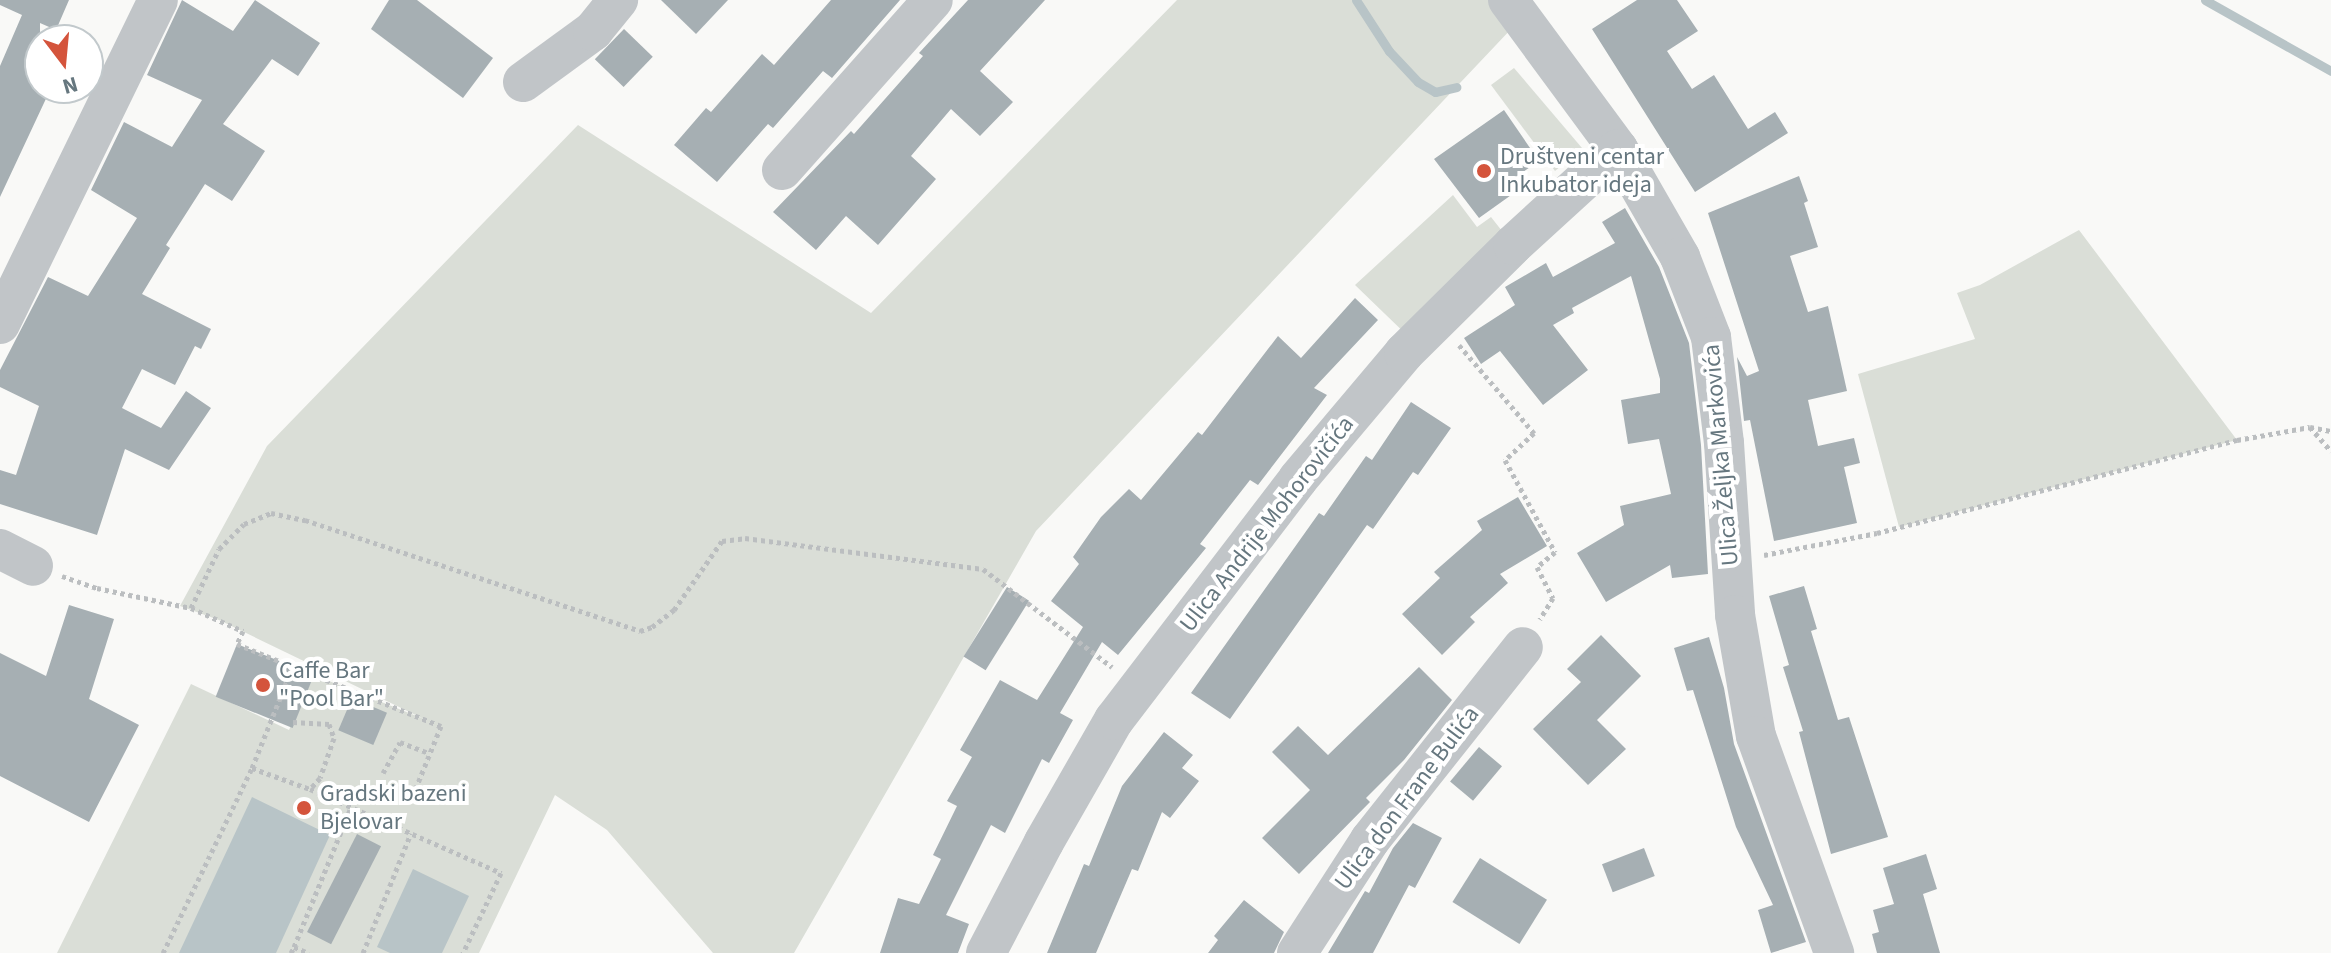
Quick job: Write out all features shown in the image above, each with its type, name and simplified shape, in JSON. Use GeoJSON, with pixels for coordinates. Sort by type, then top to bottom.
{"type":"FeatureCollection","features":[{"type":"Feature","properties":{"kind":"street"},"geometry":{"type":"LineString","coordinates":[[0,324],[158,0]]}},
{"type":"Feature","properties":{"kind":"street"},"geometry":{"type":"LineString","coordinates":[[523,82],[593,31],[618,0]]}},
{"type":"Feature","properties":{"kind":"street"},"geometry":{"type":"LineString","coordinates":[[782,170],[933,0]]}},
{"type":"Feature","properties":{"kind":"street","name":"Ulica Željka Markovića"},"geometry":{"type":"LineString","coordinates":[[1508,0],[1618,149],[1680,257],[1711,337],[1724,443],[1735,615],[1756,736],[1834,953]]}},
{"type":"Feature","properties":{"kind":"street","name":"Ulica Andrije Mohorovičića"},"geometry":{"type":"LineString","coordinates":[[986,953],[1044,842],[1114,720],[1298,479],[1404,353],[1618,149]]}},
{"type":"Feature","properties":{"kind":"street","name":"Ulica don Frane Bulića"},"geometry":{"type":"LineString","coordinates":[[1297,953],[1370,840],[1523,647]]}},
{"type":"Feature","properties":{"kind":"path"},"geometry":{"type":"LineString","coordinates":[[1437,320],[1534,433],[1505,460],[1555,552],[1537,567],[1553,598],[1523,647]]}},
{"type":"Feature","properties":{"kind":"path"},"geometry":{"type":"LineString","coordinates":[[1731,561],[1877,533],[2237,440],[2310,427],[2331,431]]}},
{"type":"Feature","properties":{"kind":"path"},"geometry":{"type":"LineString","coordinates":[[2310,427],[2331,451]]}},
{"type":"Feature","properties":{"kind":"path"},"geometry":{"type":"LineString","coordinates":[[191,608],[219,549],[244,524],[271,513],[305,520],[640,631],[652,627],[674,610],[722,541],[745,538],[983,569],[1138,687]]}},
{"type":"Feature","properties":{"kind":"path"},"geometry":{"type":"LineString","coordinates":[[16,558],[97,588],[191,608],[243,631],[237,644],[441,726],[416,788]]}},
{"type":"Feature","properties":{"kind":"path"},"geometry":{"type":"LineString","coordinates":[[163,953],[252,768],[293,666]]}},
{"type":"Feature","properties":{"kind":"path"},"geometry":{"type":"LineString","coordinates":[[293,722],[315,720],[329,724],[334,738],[320,778],[310,789]]}},
{"type":"Feature","properties":{"kind":"path"},"geometry":{"type":"LineString","coordinates":[[383,773],[400,742],[428,753]]}},
{"type":"Feature","properties":{"kind":"path"},"geometry":{"type":"LineString","coordinates":[[252,768],[310,789],[501,873],[463,953]]}},
{"type":"Feature","properties":{"kind":"path"},"geometry":{"type":"LineString","coordinates":[[309,953],[292,950],[351,807]]}},
{"type":"Feature","properties":{"kind":"path"},"geometry":{"type":"LineString","coordinates":[[363,953],[411,833]]}},
{"type":"Feature","properties":{"kind":"shaded area"},"geometry":{"type":"Polygon","coordinates":[[[1177,0],[1494,0],[1513,27],[1036,531],[794,953],[713,953],[607,830],[555,795],[479,953],[57,953],[191,684],[289,730],[314,675],[424,719],[219,620],[180,606],[267,446],[578,125],[871,313],[1177,0]]]}},
{"type":"Feature","properties":{"kind":"shaded area"},"geometry":{"type":"Polygon","coordinates":[[[1514,68],[1582,148],[1555,171],[1491,85],[1514,68]]]}},
{"type":"Feature","properties":{"kind":"shaded area"},"geometry":{"type":"Polygon","coordinates":[[[1453,195],[1477,227],[1491,217],[1513,245],[1414,342],[1355,285],[1453,195]]]}},
{"type":"Feature","properties":{"kind":"shaded area"},"geometry":{"type":"Polygon","coordinates":[[[2079,230],[2237,440],[1899,527],[1858,374],[1975,339],[1957,293],[1980,285],[2079,230]]]}},
{"type":"Feature","properties":{"kind":"shaded area"},"geometry":{"type":"Polygon","coordinates":[[[252,797],[330,835],[276,953],[179,953],[252,797]]]}},
{"type":"Feature","properties":{"kind":"shaded area"},"geometry":{"type":"Polygon","coordinates":[[[413,869],[469,896],[442,953],[390,953],[377,947],[413,869]]]}},
{"type":"Feature","properties":{"kind":"building"},"geometry":{"type":"Polygon","coordinates":[[[0,0],[69,0],[59,24],[24,24],[24,104],[44,104],[0,197],[0,66],[22,15],[0,5],[0,0]]]}},
{"type":"Feature","properties":{"kind":"building"},"geometry":{"type":"Polygon","coordinates":[[[182,0],[233,31],[255,0],[320,43],[298,76],[272,59],[223,124],[265,151],[232,201],[205,184],[166,245],[170,248],[142,294],[211,329],[201,349],[195,346],[175,385],[142,369],[122,408],[161,428],[186,391],[211,408],[169,470],[125,449],[97,535],[0,504],[0,470],[16,475],[39,406],[0,387],[0,370],[48,277],[88,296],[137,218],[91,190],[124,122],[172,147],[202,100],[147,75],[182,0]]]}},
{"type":"Feature","properties":{"kind":"building"},"geometry":{"type":"Polygon","coordinates":[[[389,0],[417,0],[493,58],[463,98],[371,29],[389,0]]]}},
{"type":"Feature","properties":{"kind":"building"},"geometry":{"type":"Polygon","coordinates":[[[661,0],[728,0],[696,34],[661,0]]]}},
{"type":"Feature","properties":{"kind":"building"},"geometry":{"type":"Polygon","coordinates":[[[831,0],[900,0],[832,78],[823,71],[773,128],[768,124],[717,182],[674,145],[706,108],[711,112],[762,54],[774,65],[831,0]]]}},
{"type":"Feature","properties":{"kind":"building"},"geometry":{"type":"Polygon","coordinates":[[[968,0],[1045,0],[980,71],[1013,102],[980,136],[951,109],[911,156],[936,179],[878,245],[846,216],[816,250],[773,212],[851,131],[854,134],[923,56],[919,53],[968,0]]]}},
{"type":"Feature","properties":{"kind":"building"},"geometry":{"type":"Polygon","coordinates":[[[1637,0],[1677,0],[1698,31],[1667,51],[1692,89],[1714,75],[1748,129],[1775,112],[1788,133],[1695,192],[1592,29],[1637,0]]]}},
{"type":"Feature","properties":{"kind":"building"},"geometry":{"type":"Polygon","coordinates":[[[624,29],[653,57],[624,87],[595,59],[624,29]]]}},
{"type":"Feature","properties":{"kind":"building","name":"Društveni centar Inkubator ideja"},"geometry":{"type":"Polygon","coordinates":[[[1504,110],[1539,161],[1507,183],[1514,193],[1479,218],[1434,159],[1504,110]]]}},
{"type":"Feature","properties":{"kind":"building"},"geometry":{"type":"Polygon","coordinates":[[[1799,176],[1818,247],[1790,256],[1808,312],[1828,306],[1847,391],[1808,400],[1818,446],[1854,438],[1860,463],[1844,467],[1857,523],[1774,541],[1750,420],[1744,421],[1737,357],[1747,376],[1759,371],[1708,213],[1799,176]]]}},
{"type":"Feature","properties":{"kind":"building"},"geometry":{"type":"Polygon","coordinates":[[[1625,208],[1659,267],[1689,343],[1701,445],[1708,574],[1672,578],[1670,565],[1606,602],[1577,553],[1624,525],[1620,506],[1671,494],[1659,439],[1628,444],[1621,400],[1660,393],[1660,379],[1631,276],[1572,308],[1574,313],[1553,325],[1588,370],[1543,405],[1500,351],[1481,364],[1464,338],[1515,305],[1505,287],[1546,263],[1553,277],[1615,243],[1602,222],[1625,208]]]}},
{"type":"Feature","properties":{"kind":"building"},"geometry":{"type":"Polygon","coordinates":[[[1355,298],[1378,320],[1314,388],[1327,395],[1258,485],[1250,480],[1200,544],[1206,548],[1118,655],[1102,642],[1060,713],[1073,720],[1049,763],[1042,759],[1005,833],[991,825],[946,915],[969,924],[958,953],[880,953],[898,898],[919,904],[941,859],[933,855],[957,806],[947,801],[972,757],[960,750],[1000,680],[1037,700],[1083,627],[1051,601],[1079,564],[1073,557],[1101,517],[1129,489],[1141,500],[1198,432],[1202,435],[1278,336],[1301,358],[1355,298]]]}},
{"type":"Feature","properties":{"kind":"building"},"geometry":{"type":"Polygon","coordinates":[[[1411,402],[1451,428],[1418,475],[1413,472],[1373,529],[1367,525],[1230,719],[1191,693],[1319,513],[1324,516],[1366,456],[1372,460],[1411,402]]]}},
{"type":"Feature","properties":{"kind":"building"},"geometry":{"type":"Polygon","coordinates":[[[1518,497],[1547,546],[1500,574],[1508,583],[1470,617],[1475,622],[1442,655],[1402,614],[1440,578],[1434,572],[1482,530],[1477,521],[1518,497]]]}},
{"type":"Feature","properties":{"kind":"building"},"geometry":{"type":"Polygon","coordinates":[[[1804,586],[1817,629],[1811,631],[1838,720],[1849,717],[1888,837],[1831,854],[1799,732],[1803,731],[1783,667],[1789,665],[1769,596],[1804,586]]]}},
{"type":"Feature","properties":{"kind":"building"},"geometry":{"type":"Polygon","coordinates":[[[1007,587],[1029,601],[986,670],[964,657],[1007,587]]]}},
{"type":"Feature","properties":{"kind":"building"},"geometry":{"type":"Polygon","coordinates":[[[69,605],[114,619],[89,699],[139,725],[89,822],[0,776],[0,653],[46,676],[69,605]]]}},
{"type":"Feature","properties":{"kind":"building"},"geometry":{"type":"Polygon","coordinates":[[[1601,635],[1641,676],[1597,720],[1626,749],[1588,785],[1533,729],[1581,682],[1567,669],[1601,635]]]}},
{"type":"Feature","properties":{"kind":"building"},"geometry":{"type":"Polygon","coordinates":[[[1709,637],[1724,688],[1734,744],[1806,942],[1771,953],[1758,910],[1773,905],[1736,827],[1693,690],[1687,691],[1674,648],[1709,637]]]}},
{"type":"Feature","properties":{"kind":"building"},"geometry":{"type":"Polygon","coordinates":[[[237,644],[314,675],[293,728],[216,697],[237,644]]]}},
{"type":"Feature","properties":{"kind":"building"},"geometry":{"type":"Polygon","coordinates":[[[1419,667],[1452,700],[1404,760],[1366,798],[1370,802],[1299,874],[1262,838],[1310,790],[1272,752],[1298,726],[1328,755],[1419,667]]]}},
{"type":"Feature","properties":{"kind":"building"},"geometry":{"type":"Polygon","coordinates":[[[352,698],[387,713],[373,745],[338,730],[352,698]]]}},
{"type":"Feature","properties":{"kind":"building"},"geometry":{"type":"Polygon","coordinates":[[[1164,732],[1193,755],[1182,768],[1199,781],[1170,818],[1162,812],[1138,871],[1132,869],[1096,953],[1047,953],[1084,864],[1089,866],[1122,786],[1164,732]]]}},
{"type":"Feature","properties":{"kind":"building"},"geometry":{"type":"Polygon","coordinates":[[[1479,747],[1502,766],[1473,801],[1450,781],[1479,747]]]}},
{"type":"Feature","properties":{"kind":"building"},"geometry":{"type":"Polygon","coordinates":[[[1413,823],[1442,838],[1415,888],[1409,885],[1373,953],[1328,953],[1365,891],[1369,893],[1393,848],[1413,823]]]}},
{"type":"Feature","properties":{"kind":"building"},"geometry":{"type":"Polygon","coordinates":[[[357,834],[381,846],[331,944],[307,932],[357,834]]]}},
{"type":"Feature","properties":{"kind":"building"},"geometry":{"type":"Polygon","coordinates":[[[1644,848],[1655,876],[1613,892],[1602,864],[1644,848]]]}},
{"type":"Feature","properties":{"kind":"building"},"geometry":{"type":"Polygon","coordinates":[[[1926,854],[1937,889],[1923,894],[1940,953],[1877,953],[1872,934],[1879,932],[1873,910],[1894,904],[1883,868],[1926,854]]]}},
{"type":"Feature","properties":{"kind":"building"},"geometry":{"type":"Polygon","coordinates":[[[1480,858],[1547,900],[1519,944],[1452,902],[1480,858]]]}},
{"type":"Feature","properties":{"kind":"building"},"geometry":{"type":"Polygon","coordinates":[[[1244,900],[1284,932],[1274,953],[1208,953],[1218,940],[1214,936],[1244,900]]]}},
{"type":"Feature","properties":{"kind":"waterway"},"geometry":{"type":"LineString","coordinates":[[1356,0],[1389,51],[1418,82],[1435,92],[1456,87]]}},
{"type":"Feature","properties":{"kind":"waterway"},"geometry":{"type":"LineString","coordinates":[[2205,0],[2331,71]]}},
{"type":"Feature","properties":{"kind":"place","name":"Društveni centar Inkubator ideja"},"geometry":{"type":"Point","coordinates":[1484,171]}},
{"type":"Feature","properties":{"kind":"place","name":"Caffe Bar \"Pool Bar\""},"geometry":{"type":"Point","coordinates":[263,685]}},
{"type":"Feature","properties":{"kind":"place","name":"Gradski bazeni Bjelovar"},"geometry":{"type":"Point","coordinates":[304,808]}}]}
